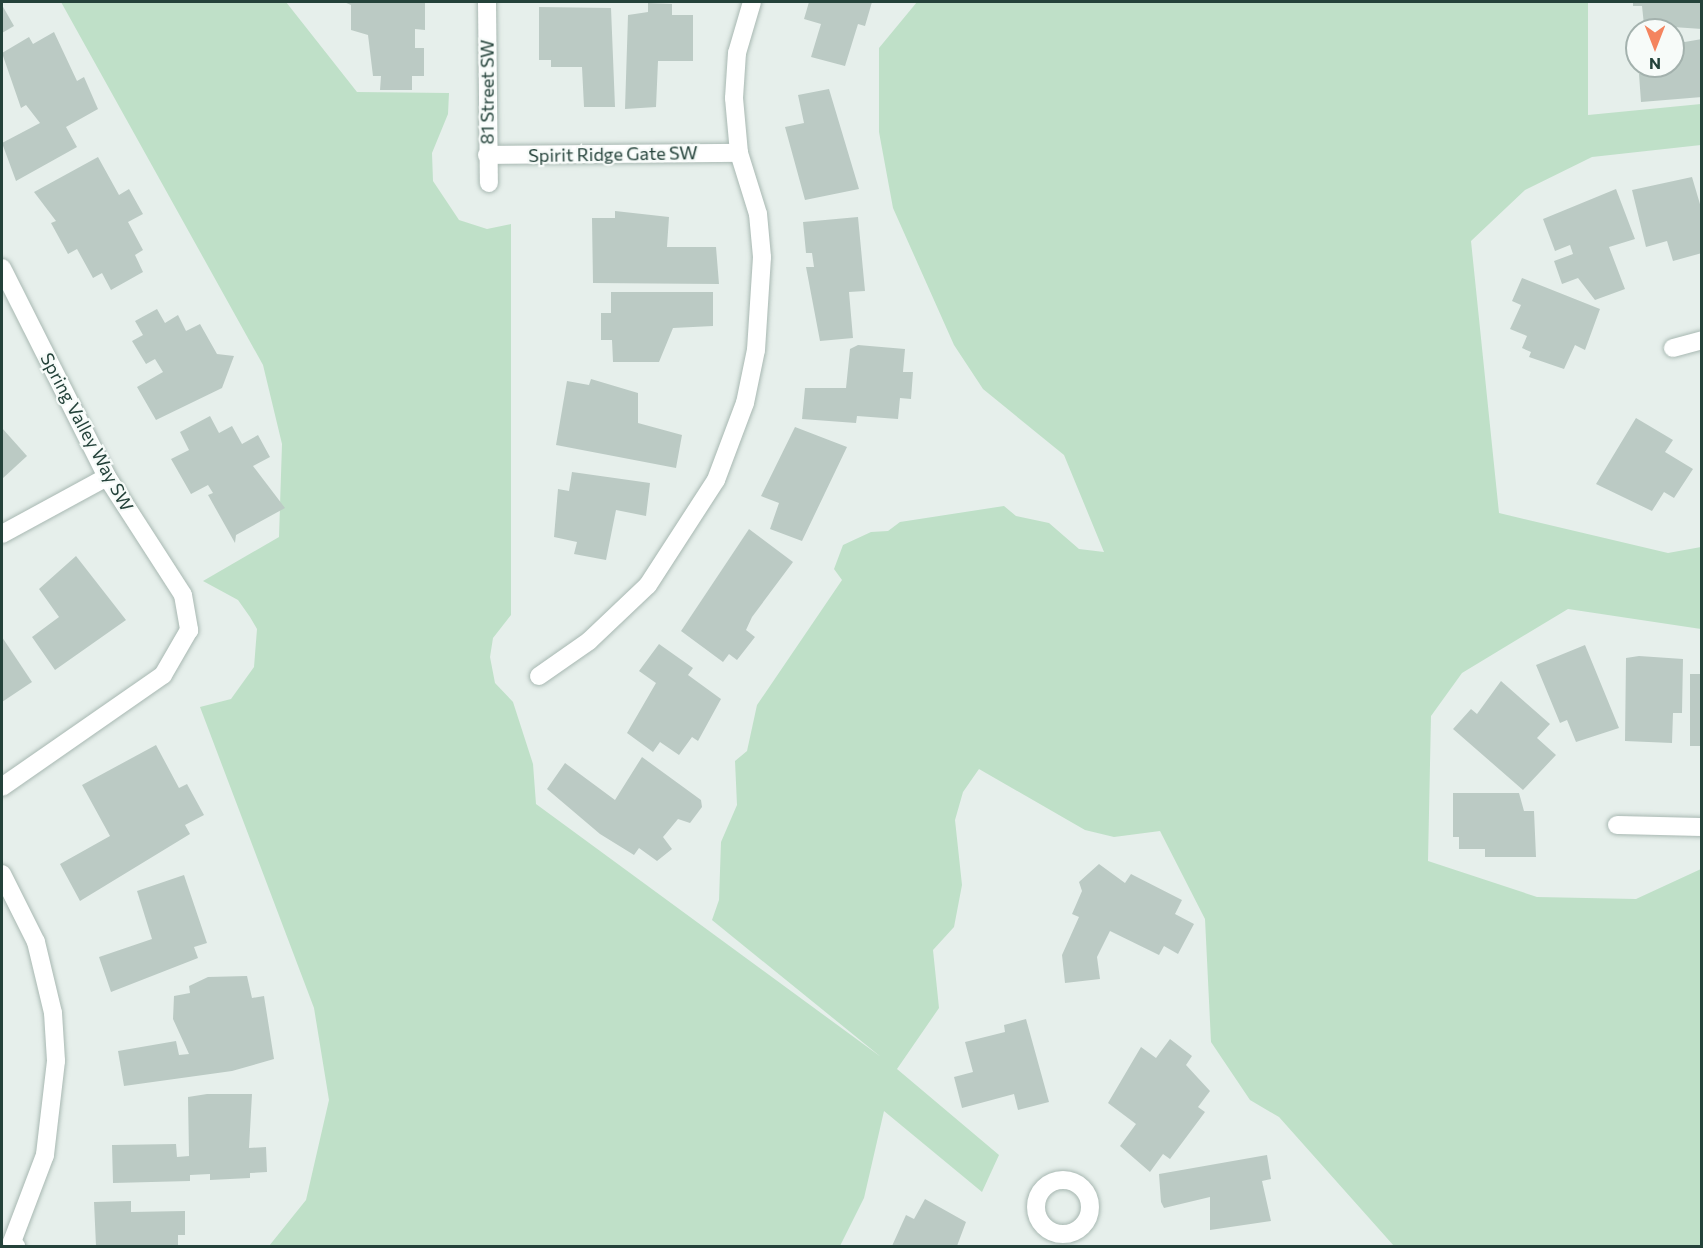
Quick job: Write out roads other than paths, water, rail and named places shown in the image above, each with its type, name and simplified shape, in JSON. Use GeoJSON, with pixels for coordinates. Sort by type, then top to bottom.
{"type":"FeatureCollection","features":[{"type":"Feature","properties":{"kind":"street","name":"81 Street SW"},"geometry":{"type":"LineString","coordinates":[[487,2],[489,183]]}},
{"type":"Feature","properties":{"kind":"street"},"geometry":{"type":"LineString","coordinates":[[539,676],[589,641],[648,585],[698,514],[734,435],[753,370],[762,279],[758,214],[739,153],[737,53],[752,2]]}},
{"type":"Feature","properties":{"kind":"street","name":"Spirit Ridge Gate SW"},"geometry":{"type":"LineString","coordinates":[[487,155],[739,153]]}},
{"type":"Feature","properties":{"kind":"street","name":"Spring Valley Way SW"},"geometry":{"type":"LineString","coordinates":[[2,268],[107,477],[183,595],[189,630],[185,645],[163,675],[2,787]]}},
{"type":"Feature","properties":{"kind":"street"},"geometry":{"type":"LineString","coordinates":[[1673,348],[1701,339]]}},
{"type":"Feature","properties":{"kind":"street"},"geometry":{"type":"LineString","coordinates":[[2,534],[107,477]]}},
{"type":"Feature","properties":{"kind":"street"},"geometry":{"type":"LineString","coordinates":[[1617,825],[1701,827]]}},
{"type":"Feature","properties":{"kind":"street"},"geometry":{"type":"LineString","coordinates":[[2,874],[36,942],[53,1013],[56,1061],[45,1155],[14,1244]]}}]}
